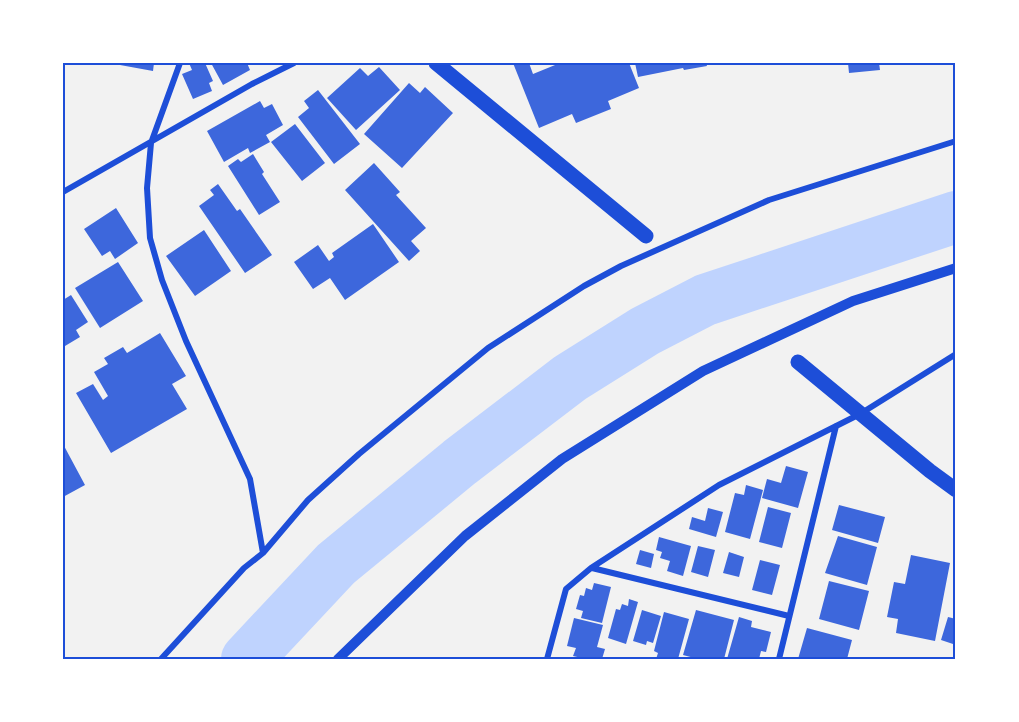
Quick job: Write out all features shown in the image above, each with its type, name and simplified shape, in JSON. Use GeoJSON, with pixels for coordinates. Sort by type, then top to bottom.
{"type":"FeatureCollection","features":[{"type":"Feature","properties":{"kind":"main road"},"geometry":{"type":"LineString","coordinates":[[435,63],[646,236]]}},
{"type":"Feature","properties":{"kind":"main road"},"geometry":{"type":"LineString","coordinates":[[798,362],[956,490]]}},
{"type":"Feature","properties":{"kind":"street"},"geometry":{"type":"LineString","coordinates":[[180,63],[152,143],[147,188],[150,238],[162,280],[186,341],[250,478],[263,553]]}},
{"type":"Feature","properties":{"kind":"street"},"geometry":{"type":"LineString","coordinates":[[63,192],[252,84],[294,63]]}},
{"type":"Feature","properties":{"kind":"street"},"geometry":{"type":"LineString","coordinates":[[161,659],[244,568],[263,553],[308,500],[359,454],[488,348],[584,286],[621,266],[769,200],[956,141]]}},
{"type":"Feature","properties":{"kind":"street"},"geometry":{"type":"LineString","coordinates":[[338,659],[465,536],[562,459],[703,370],[853,301],[956,268]]}},
{"type":"Feature","properties":{"kind":"street"},"geometry":{"type":"LineString","coordinates":[[547,659],[566,589],[591,568],[719,485],[860,414],[956,354]]}},
{"type":"Feature","properties":{"kind":"street"},"geometry":{"type":"LineString","coordinates":[[779,659],[836,426]]}},
{"type":"Feature","properties":{"kind":"street"},"geometry":{"type":"LineString","coordinates":[[591,568],[789,616]]}},
{"type":"Feature","properties":{"kind":"building"},"geometry":{"type":"Polygon","coordinates":[[[109,63],[154,63],[153,71],[109,63]]]}},
{"type":"Feature","properties":{"kind":"building"},"geometry":{"type":"Polygon","coordinates":[[[189,63],[205,63],[213,81],[209,83],[212,91],[193,99],[182,74],[192,70],[189,63]]]}},
{"type":"Feature","properties":{"kind":"building"},"geometry":{"type":"Polygon","coordinates":[[[211,63],[247,63],[250,70],[223,85],[211,63]]]}},
{"type":"Feature","properties":{"kind":"building"},"geometry":{"type":"Polygon","coordinates":[[[513,63],[529,63],[533,74],[560,63],[629,63],[639,88],[608,101],[611,109],[576,123],[572,114],[539,128],[513,63]]]}},
{"type":"Feature","properties":{"kind":"building"},"geometry":{"type":"Polygon","coordinates":[[[635,63],[706,63],[707,66],[684,70],[683,68],[638,77],[635,63]]]}},
{"type":"Feature","properties":{"kind":"building"},"geometry":{"type":"Polygon","coordinates":[[[848,63],[879,63],[880,70],[849,73],[848,63]]]}},
{"type":"Feature","properties":{"kind":"building"},"geometry":{"type":"Polygon","coordinates":[[[379,67],[400,90],[356,130],[327,98],[360,68],[368,76],[379,67]]]}},
{"type":"Feature","properties":{"kind":"building"},"geometry":{"type":"Polygon","coordinates":[[[409,83],[420,93],[425,87],[453,113],[402,168],[364,134],[409,83]]]}},
{"type":"Feature","properties":{"kind":"building"},"geometry":{"type":"Polygon","coordinates":[[[318,90],[360,144],[334,164],[298,117],[309,108],[304,101],[318,90]]]}},
{"type":"Feature","properties":{"kind":"building"},"geometry":{"type":"Polygon","coordinates":[[[260,101],[264,108],[272,104],[283,125],[266,135],[270,142],[250,153],[248,148],[224,162],[207,131],[260,101]]]}},
{"type":"Feature","properties":{"kind":"building"},"geometry":{"type":"Polygon","coordinates":[[[295,124],[325,163],[302,181],[271,142],[295,124]]]}},
{"type":"Feature","properties":{"kind":"building"},"geometry":{"type":"Polygon","coordinates":[[[253,154],[264,172],[262,174],[280,202],[259,215],[228,166],[238,159],[241,162],[253,154]]]}},
{"type":"Feature","properties":{"kind":"building"},"geometry":{"type":"Polygon","coordinates":[[[374,163],[400,192],[396,195],[426,228],[411,241],[420,251],[409,261],[345,190],[374,163]]]}},
{"type":"Feature","properties":{"kind":"building"},"geometry":{"type":"Polygon","coordinates":[[[218,184],[237,211],[240,209],[272,255],[245,273],[199,206],[214,195],[210,190],[218,184]]]}},
{"type":"Feature","properties":{"kind":"building"},"geometry":{"type":"Polygon","coordinates":[[[116,208],[138,243],[115,259],[110,251],[102,256],[84,229],[116,208]]]}},
{"type":"Feature","properties":{"kind":"building"},"geometry":{"type":"Polygon","coordinates":[[[373,224],[399,262],[345,300],[330,278],[313,289],[294,262],[318,245],[329,261],[334,257],[332,253],[373,224]]]}},
{"type":"Feature","properties":{"kind":"building"},"geometry":{"type":"Polygon","coordinates":[[[204,230],[231,271],[195,296],[166,256],[204,230]]]}},
{"type":"Feature","properties":{"kind":"building"},"geometry":{"type":"Polygon","coordinates":[[[118,262],[143,301],[100,328],[75,288],[118,262]]]}},
{"type":"Feature","properties":{"kind":"building"},"geometry":{"type":"Polygon","coordinates":[[[71,295],[88,322],[76,330],[80,337],[65,346],[63,343],[63,300],[71,295]]]}},
{"type":"Feature","properties":{"kind":"building"},"geometry":{"type":"Polygon","coordinates":[[[160,333],[186,376],[172,384],[187,409],[111,453],[76,393],[93,384],[103,400],[108,396],[94,372],[108,364],[104,358],[123,347],[127,353],[160,333]]]}},
{"type":"Feature","properties":{"kind":"building"},"geometry":{"type":"Polygon","coordinates":[[[63,444],[85,485],[63,497],[63,444]]]}},
{"type":"Feature","properties":{"kind":"building"},"geometry":{"type":"Polygon","coordinates":[[[786,466],[808,472],[798,508],[762,498],[767,479],[781,483],[786,466]]]}},
{"type":"Feature","properties":{"kind":"building"},"geometry":{"type":"Polygon","coordinates":[[[746,485],[763,490],[750,539],[725,532],[735,493],[744,495],[746,485]]]}},
{"type":"Feature","properties":{"kind":"building"},"geometry":{"type":"Polygon","coordinates":[[[839,505],[885,517],[878,543],[832,530],[839,505]]]}},
{"type":"Feature","properties":{"kind":"building"},"geometry":{"type":"Polygon","coordinates":[[[768,507],[791,513],[782,548],[759,542],[768,507]]]}},
{"type":"Feature","properties":{"kind":"building"},"geometry":{"type":"Polygon","coordinates":[[[708,508],[723,512],[716,537],[689,529],[692,517],[705,521],[708,508]]]}},
{"type":"Feature","properties":{"kind":"building"},"geometry":{"type":"Polygon","coordinates":[[[838,536],[877,547],[867,585],[825,573],[838,536]]]}},
{"type":"Feature","properties":{"kind":"building"},"geometry":{"type":"Polygon","coordinates":[[[659,537],[691,546],[683,576],[667,571],[670,561],[660,558],[662,552],[656,550],[659,537]]]}},
{"type":"Feature","properties":{"kind":"building"},"geometry":{"type":"Polygon","coordinates":[[[698,546],[715,550],[708,577],[691,572],[698,546]]]}},
{"type":"Feature","properties":{"kind":"building"},"geometry":{"type":"Polygon","coordinates":[[[640,550],[654,554],[651,568],[636,564],[640,550]]]}},
{"type":"Feature","properties":{"kind":"building"},"geometry":{"type":"Polygon","coordinates":[[[729,552],[744,557],[739,577],[723,573],[729,552]]]}},
{"type":"Feature","properties":{"kind":"building"},"geometry":{"type":"Polygon","coordinates":[[[911,555],[950,563],[935,641],[896,633],[898,619],[887,617],[894,582],[905,584],[911,555]]]}},
{"type":"Feature","properties":{"kind":"building"},"geometry":{"type":"Polygon","coordinates":[[[760,560],[780,565],[772,595],[752,590],[760,560]]]}},
{"type":"Feature","properties":{"kind":"building"},"geometry":{"type":"Polygon","coordinates":[[[829,581],[869,591],[859,630],[819,619],[829,581]]]}},
{"type":"Feature","properties":{"kind":"building"},"geometry":{"type":"Polygon","coordinates":[[[594,583],[611,587],[602,623],[581,618],[583,611],[576,609],[580,595],[584,596],[586,588],[592,590],[594,583]]]}},
{"type":"Feature","properties":{"kind":"building"},"geometry":{"type":"Polygon","coordinates":[[[629,599],[638,602],[626,644],[608,638],[616,609],[620,610],[622,604],[628,606],[629,599]]]}},
{"type":"Feature","properties":{"kind":"building"},"geometry":{"type":"Polygon","coordinates":[[[642,610],[661,616],[653,643],[647,641],[646,645],[633,641],[642,610]]]}},
{"type":"Feature","properties":{"kind":"building"},"geometry":{"type":"Polygon","coordinates":[[[696,610],[734,620],[724,659],[698,659],[683,655],[696,610]]]}},
{"type":"Feature","properties":{"kind":"building"},"geometry":{"type":"Polygon","coordinates":[[[664,612],[689,619],[678,659],[656,659],[658,653],[654,651],[664,612]]]}},
{"type":"Feature","properties":{"kind":"building"},"geometry":{"type":"Polygon","coordinates":[[[739,617],[752,621],[751,627],[771,632],[766,652],[761,651],[759,659],[727,659],[739,617]]]}},
{"type":"Feature","properties":{"kind":"building"},"geometry":{"type":"Polygon","coordinates":[[[948,617],[956,619],[956,645],[941,640],[948,617]]]}},
{"type":"Feature","properties":{"kind":"building"},"geometry":{"type":"Polygon","coordinates":[[[574,618],[603,625],[597,647],[605,649],[602,659],[573,656],[576,648],[567,646],[574,618]]]}},
{"type":"Feature","properties":{"kind":"building"},"geometry":{"type":"Polygon","coordinates":[[[807,628],[852,640],[847,659],[798,659],[807,628]]]}},
{"type":"Feature","properties":{"kind":"waterway"},"geometry":{"type":"LineString","coordinates":[[247,659],[336,564],[460,462],[570,378],[645,331],[705,300],[956,217]]}}]}
